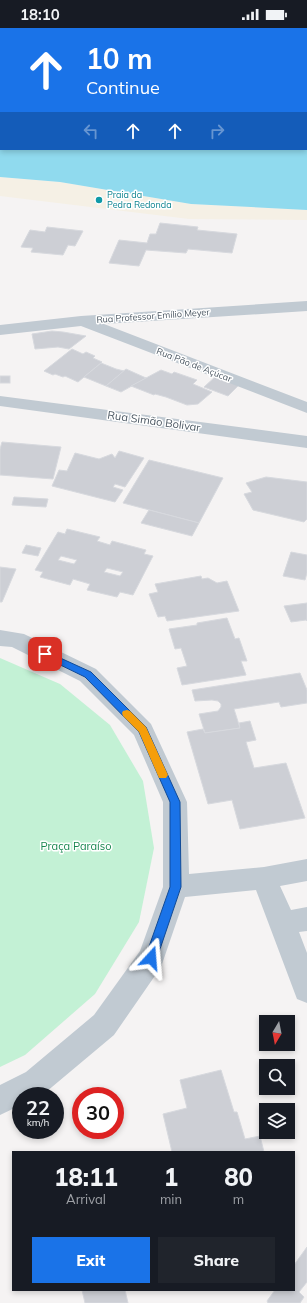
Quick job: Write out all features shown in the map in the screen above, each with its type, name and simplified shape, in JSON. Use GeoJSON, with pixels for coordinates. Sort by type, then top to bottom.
{"type":"FeatureCollection","features":[{"type":"Feature","properties":{"kind":"street","name":"Rua Professor Emílio Meyer"},"geometry":{"type":"LineString","coordinates":[[0,330],[81,321],[307,306]]}},
{"type":"Feature","properties":{"kind":"street","name":"Rua Pão de Açúcar"},"geometry":{"type":"LineString","coordinates":[[81,321],[307,408]]}},
{"type":"Feature","properties":{"kind":"street","name":"Rua Simão Bolivar"},"geometry":{"type":"LineString","coordinates":[[0,401],[6,400],[307,442]]}},
{"type":"Feature","properties":{"kind":"street"},"geometry":{"type":"LineString","coordinates":[[0,638],[16,640],[88,675],[143,730],[175,802],[176,887],[151,958],[104,1025],[36,1082],[0,1100]]}},
{"type":"Feature","properties":{"kind":"street"},"geometry":{"type":"LineString","coordinates":[[176,887],[264,878],[307,870]]}},
{"type":"Feature","properties":{"kind":"street"},"geometry":{"type":"LineString","coordinates":[[264,878],[272,901],[295,921],[307,990]]}},
{"type":"Feature","properties":{"kind":"green space","name":"Praça Paraíso"},"geometry":{"type":"Polygon","coordinates":[[[0,658],[60,684],[110,725],[143,781],[154,848],[139,922],[95,994],[25,1055],[0,1067],[0,658]]]}},
{"type":"Feature","properties":{"kind":"sand","name":"Praia da Pedra Redonda"},"geometry":{"type":"Polygon","coordinates":[[[0,177],[60,182],[191,204],[307,210],[307,220],[189,219],[0,196],[0,177]]]}},
{"type":"Feature","properties":{"kind":"water"},"geometry":{"type":"Polygon","coordinates":[[[0,150],[307,150],[307,210],[191,204],[60,182],[0,177],[0,150]]]}},
{"type":"Feature","properties":{"kind":"building"},"geometry":{"type":"Polygon","coordinates":[[[160,223],[198,227],[197,230],[237,234],[232,253],[188,249],[186,253],[146,250],[139,266],[109,263],[119,240],[147,243],[150,234],[156,234],[160,223]]]}},
{"type":"Feature","properties":{"kind":"building"},"geometry":{"type":"Polygon","coordinates":[[[47,227],[83,231],[75,246],[68,245],[63,255],[31,252],[33,248],[21,247],[30,230],[45,232],[47,227]]]}},
{"type":"Feature","properties":{"kind":"building"},"geometry":{"type":"Polygon","coordinates":[[[52,331],[86,336],[69,349],[58,347],[35,349],[32,334],[52,331]]]}},
{"type":"Feature","properties":{"kind":"building"},"geometry":{"type":"Polygon","coordinates":[[[72,349],[83,354],[86,352],[95,356],[93,358],[102,362],[78,382],[65,376],[53,375],[44,371],[72,349]]]}},
{"type":"Feature","properties":{"kind":"building"},"geometry":{"type":"Polygon","coordinates":[[[101,363],[124,371],[106,386],[84,377],[101,363]]]}},
{"type":"Feature","properties":{"kind":"building"},"geometry":{"type":"Polygon","coordinates":[[[126,369],[146,378],[121,392],[106,386],[126,369]]]}},
{"type":"Feature","properties":{"kind":"building"},"geometry":{"type":"Polygon","coordinates":[[[161,370],[172,374],[174,372],[197,380],[193,384],[212,392],[198,404],[187,405],[131,386],[161,370]]]}},
{"type":"Feature","properties":{"kind":"building"},"geometry":{"type":"Polygon","coordinates":[[[0,376],[10,376],[10,383],[0,383],[0,376]]]}},
{"type":"Feature","properties":{"kind":"building"},"geometry":{"type":"Polygon","coordinates":[[[215,377],[239,385],[228,396],[204,387],[215,377]]]}},
{"type":"Feature","properties":{"kind":"building"},"geometry":{"type":"Polygon","coordinates":[[[2,442],[61,447],[53,479],[0,475],[0,449],[2,442]]]}},
{"type":"Feature","properties":{"kind":"building"},"geometry":{"type":"Polygon","coordinates":[[[119,451],[144,458],[125,487],[115,484],[113,487],[123,490],[115,502],[52,486],[59,470],[67,471],[75,453],[99,459],[112,454],[115,458],[119,451]]]}},
{"type":"Feature","properties":{"kind":"building"},"geometry":{"type":"Polygon","coordinates":[[[149,460],[223,478],[199,523],[123,503],[149,460]]]}},
{"type":"Feature","properties":{"kind":"building"},"geometry":{"type":"Polygon","coordinates":[[[266,477],[307,482],[307,519],[304,522],[253,510],[244,494],[252,492],[246,483],[266,477]]]}},
{"type":"Feature","properties":{"kind":"building"},"geometry":{"type":"Polygon","coordinates":[[[14,497],[48,499],[46,507],[12,505],[14,497]]]}},
{"type":"Feature","properties":{"kind":"building"},"geometry":{"type":"Polygon","coordinates":[[[149,510],[199,523],[192,536],[141,523],[149,510]]]}},
{"type":"Feature","properties":{"kind":"building"},"geometry":{"type":"Polygon","coordinates":[[[67,529],[100,537],[97,541],[110,545],[112,541],[146,550],[144,554],[153,556],[133,595],[120,592],[117,597],[87,590],[90,584],[73,579],[70,585],[40,577],[43,572],[35,570],[58,532],[65,534],[67,529]],[[61,556],[58,560],[74,564],[77,560],[61,556]],[[107,568],[104,572],[120,576],[123,572],[107,568]]]}},
{"type":"Feature","properties":{"kind":"building"},"geometry":{"type":"Polygon","coordinates":[[[26,545],[41,548],[38,556],[22,553],[26,545]]]}},
{"type":"Feature","properties":{"kind":"building"},"geometry":{"type":"Polygon","coordinates":[[[291,552],[307,555],[307,573],[305,580],[283,576],[291,552]]]}},
{"type":"Feature","properties":{"kind":"building"},"geometry":{"type":"Polygon","coordinates":[[[0,567],[16,569],[2,602],[0,602],[0,567]]]}},
{"type":"Feature","properties":{"kind":"building"},"geometry":{"type":"Polygon","coordinates":[[[201,576],[202,579],[208,578],[217,583],[227,581],[239,611],[167,621],[165,616],[158,617],[149,594],[158,592],[155,584],[201,576]]]}},
{"type":"Feature","properties":{"kind":"building"},"geometry":{"type":"Polygon","coordinates":[[[307,603],[307,621],[291,622],[284,606],[307,603]]]}},
{"type":"Feature","properties":{"kind":"building"},"geometry":{"type":"Polygon","coordinates":[[[227,618],[235,639],[239,638],[247,661],[241,661],[246,675],[182,685],[177,668],[187,666],[181,648],[175,649],[169,629],[197,625],[197,623],[227,618]]]}},
{"type":"Feature","properties":{"kind":"building"},"geometry":{"type":"Polygon","coordinates":[[[300,673],[307,690],[307,703],[281,707],[279,702],[234,709],[240,728],[205,733],[199,714],[218,711],[221,704],[218,701],[212,700],[195,701],[192,690],[300,673]]]}},
{"type":"Feature","properties":{"kind":"building"},"geometry":{"type":"Polygon","coordinates":[[[250,721],[256,740],[246,742],[254,768],[286,763],[305,818],[240,829],[232,800],[208,804],[187,732],[203,729],[205,733],[240,728],[239,723],[250,721]]]}},
{"type":"Feature","properties":{"kind":"building"},"geometry":{"type":"Polygon","coordinates":[[[221,1070],[234,1112],[237,1112],[245,1139],[259,1136],[264,1151],[172,1151],[163,1114],[187,1108],[180,1080],[221,1070]]]}},
{"type":"Feature","properties":{"kind":"building"},"geometry":{"type":"Polygon","coordinates":[[[307,1247],[307,1282],[299,1292],[304,1297],[300,1303],[268,1303],[267,1301],[274,1291],[295,1291],[295,1264],[307,1247]]]}},
{"type":"Feature","properties":{"kind":"building"},"geometry":{"type":"Polygon","coordinates":[[[82,1291],[125,1291],[128,1303],[85,1303],[82,1291]]]}},
{"type":"Feature","properties":{"kind":"slow traffic"},"geometry":{"type":"LineString","coordinates":[[127,713],[143,730],[163,775]]}},
{"type":"Feature","properties":{"kind":"place","name":"Praia da Pedra Redonda"},"geometry":{"type":"Point","coordinates":[99,200]}},
{"type":"Feature","properties":{"kind":"route"},"geometry":{"type":"LineString","coordinates":[[45,654],[88,675],[143,730],[175,802],[176,887],[151,958]]}}]}
